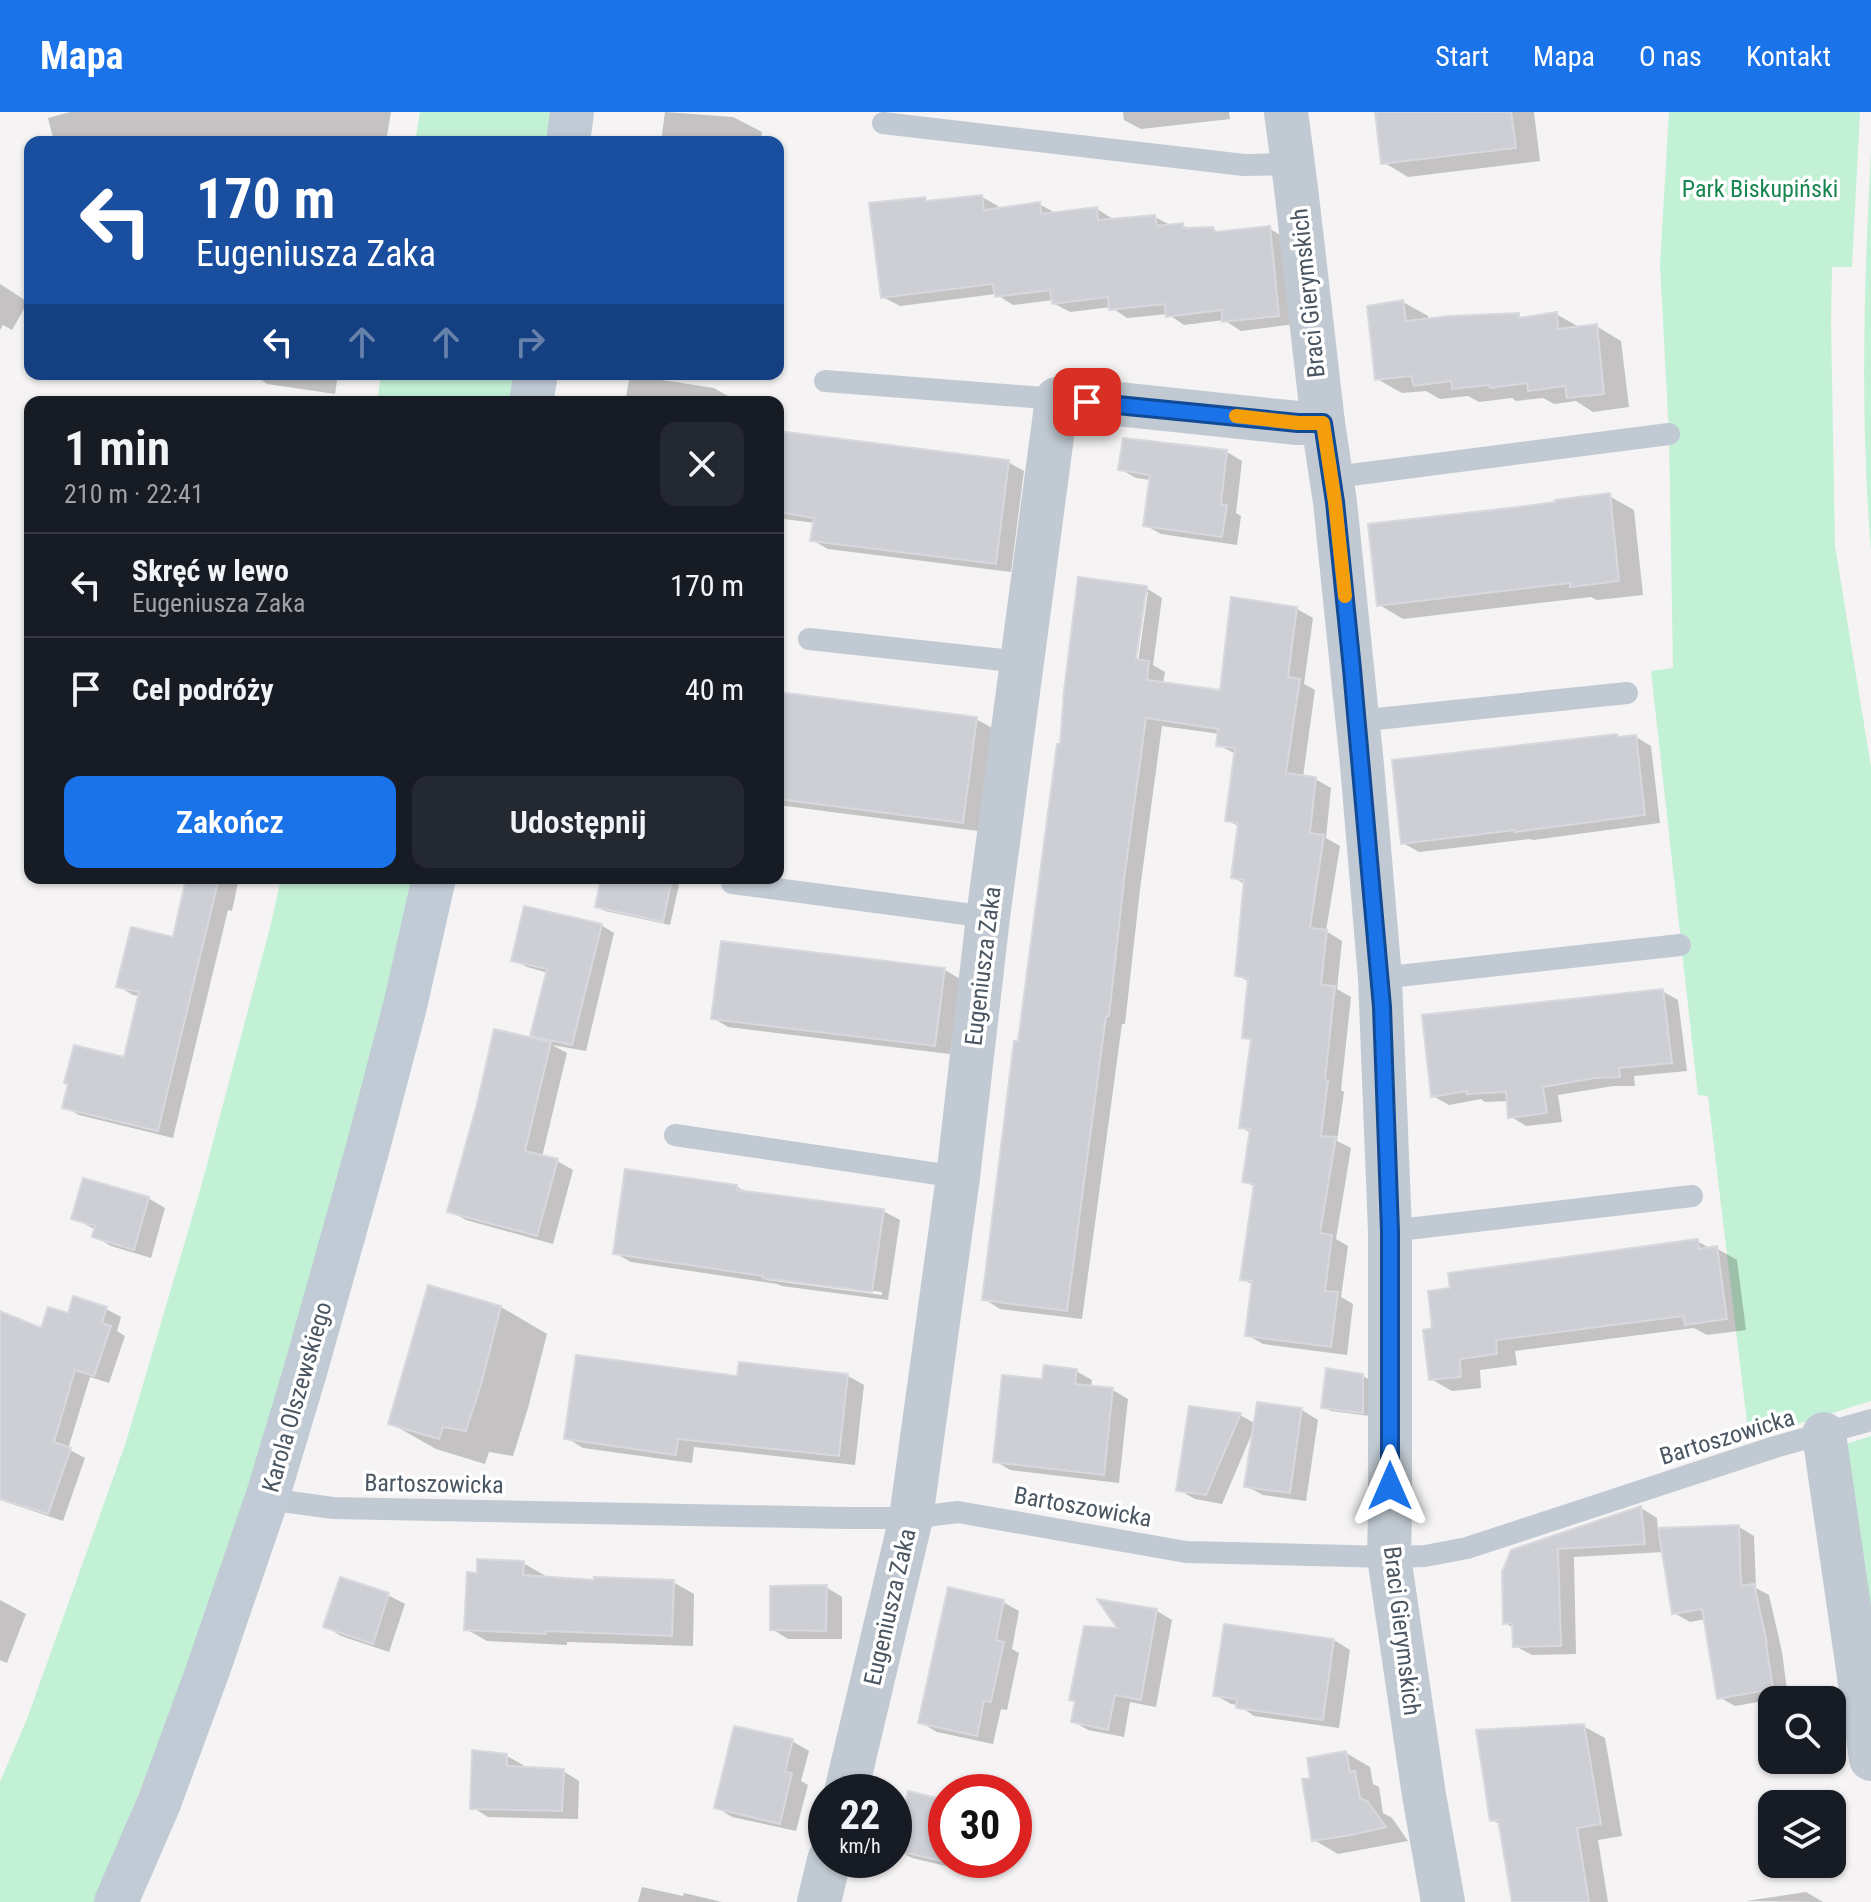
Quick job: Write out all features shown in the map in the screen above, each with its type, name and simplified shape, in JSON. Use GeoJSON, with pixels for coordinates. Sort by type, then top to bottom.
{"type":"FeatureCollection","features":[{"type":"Feature","properties":{"kind":"street"},"geometry":{"type":"LineString","coordinates":[[569,136],[572,112]]}},
{"type":"Feature","properties":{"kind":"street","name":"Braci Gierymskich"},"geometry":{"type":"LineString","coordinates":[[1286,112],[1337,517],[1380,978],[1390,1231],[1389,1557],[1443,1902]]}},
{"type":"Feature","properties":{"kind":"street"},"geometry":{"type":"LineString","coordinates":[[1057,399],[1323,423]]}},
{"type":"Feature","properties":{"kind":"street","name":"Eugeniusza Zaka"},"geometry":{"type":"LineString","coordinates":[[850,1774],[911,1518],[958,1177],[988,917],[1057,399]]}},
{"type":"Feature","properties":{"kind":"street","name":"Karola Olszewskiego"},"geometry":{"type":"LineString","coordinates":[[116,1902],[159,1803],[268,1495],[367,1151],[433,884]]}},
{"type":"Feature","properties":{"kind":"street"},"geometry":{"type":"LineString","coordinates":[[1824,1434],[1871,1759]]}},
{"type":"Feature","properties":{"kind":"street"},"geometry":{"type":"LineString","coordinates":[[819,1902],[825,1878]]}},
{"type":"Feature","properties":{"kind":"lane"},"geometry":{"type":"LineString","coordinates":[[883,123],[1244,165],[1292,164]]}},
{"type":"Feature","properties":{"kind":"lane"},"geometry":{"type":"LineString","coordinates":[[825,381],[1057,399]]}},
{"type":"Feature","properties":{"kind":"lane"},"geometry":{"type":"LineString","coordinates":[[1331,476],[1669,434]]}},
{"type":"Feature","properties":{"kind":"lane"},"geometry":{"type":"LineString","coordinates":[[809,639],[1022,662]]}},
{"type":"Feature","properties":{"kind":"lane"},"geometry":{"type":"LineString","coordinates":[[1357,721],[1627,693]]}},
{"type":"Feature","properties":{"kind":"lane"},"geometry":{"type":"LineString","coordinates":[[740,884],[988,917]]}},
{"type":"Feature","properties":{"kind":"lane"},"geometry":{"type":"LineString","coordinates":[[1380,978],[1680,945]]}},
{"type":"Feature","properties":{"kind":"lane"},"geometry":{"type":"LineString","coordinates":[[675,1135],[958,1177]]}},
{"type":"Feature","properties":{"kind":"lane"},"geometry":{"type":"LineString","coordinates":[[1390,1231],[1692,1196]]}},
{"type":"Feature","properties":{"kind":"lane","name":"Bartoszowicka"},"geometry":{"type":"LineString","coordinates":[[268,1495],[289,1502],[333,1508],[846,1518],[911,1518],[958,1512],[1186,1552],[1425,1556],[1467,1548],[1775,1447],[1871,1420]]}},
{"type":"Feature","properties":{"kind":"green space"},"geometry":{"type":"Polygon","coordinates":[[[420,112],[553,112],[551,136],[416,136],[420,112]]]}},
{"type":"Feature","properties":{"kind":"green space","name":"Park Biskupiński"},"geometry":{"type":"Polygon","coordinates":[[[1669,112],[1860,112],[1852,267],[1832,267],[1831,322],[1835,546],[1871,767],[1871,1401],[1749,1439],[1708,1096],[1698,1095],[1651,671],[1673,668],[1669,434],[1660,265],[1669,112]]]}},
{"type":"Feature","properties":{"kind":"green space"},"geometry":{"type":"Polygon","coordinates":[[[1871,150],[1871,551],[1865,451],[1864,350],[1871,150]]]}},
{"type":"Feature","properties":{"kind":"green space"},"geometry":{"type":"Polygon","coordinates":[[[380,380],[515,380],[512,396],[378,396],[380,380]]]}},
{"type":"Feature","properties":{"kind":"green space"},"geometry":{"type":"Polygon","coordinates":[[[280,884],[416,884],[277,1407],[170,1715],[104,1881],[94,1902],[0,1902],[0,1782],[27,1719],[126,1442],[201,1187],[280,884]]]}},
{"type":"Feature","properties":{"kind":"green space"},"geometry":{"type":"Polygon","coordinates":[[[1871,1436],[1871,1690],[1840,1446],[1871,1436]]]}},
{"type":"Feature","properties":{"kind":"building"},"geometry":{"type":"Polygon","coordinates":[[[1375,112],[1511,112],[1516,148],[1381,164],[1375,112]]]}},
{"type":"Feature","properties":{"kind":"building"},"geometry":{"type":"Polygon","coordinates":[[[982,195],[984,210],[1040,202],[1041,214],[1097,207],[1098,220],[1155,215],[1157,226],[1183,223],[1183,228],[1213,227],[1214,232],[1270,226],[1279,316],[1222,322],[1222,310],[1166,317],[1165,304],[1109,310],[1108,297],[1052,304],[1050,290],[995,297],[993,284],[881,298],[869,203],[982,195]]]}},
{"type":"Feature","properties":{"kind":"building"},"geometry":{"type":"Polygon","coordinates":[[[1403,300],[1406,321],[1519,313],[1519,318],[1557,312],[1558,329],[1597,324],[1604,394],[1567,398],[1565,386],[1528,391],[1527,383],[1452,389],[1451,381],[1414,386],[1411,376],[1375,380],[1367,306],[1403,300]]]}},
{"type":"Feature","properties":{"kind":"building"},"geometry":{"type":"Polygon","coordinates":[[[784,432],[1009,460],[996,564],[810,541],[814,518],[784,513],[784,432]]]}},
{"type":"Feature","properties":{"kind":"building"},"geometry":{"type":"Polygon","coordinates":[[[1123,438],[1227,450],[1221,504],[1227,505],[1222,537],[1143,526],[1150,475],[1118,470],[1123,438]]]}},
{"type":"Feature","properties":{"kind":"building"},"geometry":{"type":"Polygon","coordinates":[[[1610,493],[1619,581],[1570,587],[1570,583],[1377,606],[1368,524],[1610,493]]]}},
{"type":"Feature","properties":{"kind":"building"},"geometry":{"type":"Polygon","coordinates":[[[1078,577],[1147,586],[1136,659],[1149,661],[1147,680],[1220,690],[1231,597],[1297,607],[1288,677],[1300,679],[1286,773],[1316,777],[1310,833],[1324,835],[1310,928],[1327,930],[1321,985],[1335,986],[1321,1136],[1336,1137],[1320,1233],[1332,1235],[1325,1291],[1338,1292],[1331,1347],[1245,1336],[1252,1281],[1240,1280],[1254,1184],[1242,1182],[1250,1129],[1239,1128],[1251,1039],[1242,1038],[1248,978],[1235,976],[1244,880],[1231,878],[1238,823],[1225,821],[1235,748],[1216,746],[1218,729],[1146,718],[1109,1016],[1106,1016],[1067,1311],[982,1300],[1014,1041],[1018,1041],[1057,744],[1060,744],[1078,577]]]}},
{"type":"Feature","properties":{"kind":"building"},"geometry":{"type":"Polygon","coordinates":[[[784,693],[977,717],[963,823],[784,800],[784,693]]]}},
{"type":"Feature","properties":{"kind":"building"},"geometry":{"type":"Polygon","coordinates":[[[1617,734],[1618,737],[1636,735],[1645,815],[1401,844],[1392,760],[1617,734]]]}},
{"type":"Feature","properties":{"kind":"building"},"geometry":{"type":"Polygon","coordinates":[[[185,884],[218,884],[158,1131],[62,1108],[68,1084],[64,1083],[74,1045],[124,1057],[139,992],[116,987],[131,927],[173,937],[185,884]]]}},
{"type":"Feature","properties":{"kind":"building"},"geometry":{"type":"Polygon","coordinates":[[[600,884],[671,884],[663,922],[595,907],[600,884]]]}},
{"type":"Feature","properties":{"kind":"building"},"geometry":{"type":"Polygon","coordinates":[[[524,906],[602,924],[572,1045],[530,1036],[547,969],[511,961],[524,906]]]}},
{"type":"Feature","properties":{"kind":"building"},"geometry":{"type":"Polygon","coordinates":[[[721,941],[945,968],[935,1046],[711,1019],[721,941]]]}},
{"type":"Feature","properties":{"kind":"building"},"geometry":{"type":"Polygon","coordinates":[[[1663,989],[1672,1063],[1619,1068],[1620,1077],[1543,1087],[1547,1113],[1508,1118],[1506,1092],[1467,1094],[1467,1091],[1431,1097],[1422,1015],[1663,989]]]}},
{"type":"Feature","properties":{"kind":"building"},"geometry":{"type":"Polygon","coordinates":[[[494,1029],[551,1042],[525,1151],[558,1159],[537,1236],[447,1212],[494,1029]]]}},
{"type":"Feature","properties":{"kind":"building"},"geometry":{"type":"Polygon","coordinates":[[[625,1169],[737,1185],[737,1190],[884,1209],[872,1292],[613,1254],[625,1169]]]}},
{"type":"Feature","properties":{"kind":"building"},"geometry":{"type":"Polygon","coordinates":[[[83,1178],[149,1197],[134,1250],[92,1237],[95,1226],[71,1219],[83,1178]]]}},
{"type":"Feature","properties":{"kind":"building"},"geometry":{"type":"Polygon","coordinates":[[[1698,1239],[1699,1249],[1717,1246],[1727,1319],[1685,1325],[1683,1316],[1496,1340],[1497,1354],[1460,1359],[1461,1377],[1429,1380],[1423,1330],[1432,1328],[1428,1291],[1450,1288],[1448,1273],[1698,1239]]]}},
{"type":"Feature","properties":{"kind":"building"},"geometry":{"type":"Polygon","coordinates":[[[428,1285],[501,1306],[466,1431],[443,1427],[439,1439],[388,1424],[428,1285]]]}},
{"type":"Feature","properties":{"kind":"building"},"geometry":{"type":"Polygon","coordinates":[[[73,1296],[107,1307],[102,1323],[111,1326],[94,1376],[75,1370],[54,1442],[71,1448],[48,1514],[0,1499],[0,1311],[41,1328],[48,1307],[68,1313],[73,1296]]]}},
{"type":"Feature","properties":{"kind":"building"},"geometry":{"type":"Polygon","coordinates":[[[576,1355],[737,1376],[739,1362],[848,1374],[839,1456],[678,1439],[676,1455],[564,1439],[576,1355]]]}},
{"type":"Feature","properties":{"kind":"building"},"geometry":{"type":"Polygon","coordinates":[[[1044,1365],[1077,1369],[1075,1384],[1113,1388],[1104,1475],[993,1462],[1002,1375],[1042,1379],[1044,1365]]]}},
{"type":"Feature","properties":{"kind":"building"},"geometry":{"type":"Polygon","coordinates":[[[1326,1368],[1363,1374],[1363,1413],[1321,1408],[1326,1368]]]}},
{"type":"Feature","properties":{"kind":"building"},"geometry":{"type":"Polygon","coordinates":[[[1257,1402],[1302,1408],[1290,1493],[1244,1487],[1257,1402]]]}},
{"type":"Feature","properties":{"kind":"building"},"geometry":{"type":"Polygon","coordinates":[[[1189,1406],[1241,1413],[1206,1495],[1176,1491],[1189,1406]]]}},
{"type":"Feature","properties":{"kind":"building"},"geometry":{"type":"Polygon","coordinates":[[[1641,1506],[1645,1544],[1558,1549],[1561,1646],[1513,1647],[1512,1623],[1503,1624],[1502,1572],[1511,1550],[1641,1506]]]}},
{"type":"Feature","properties":{"kind":"building"},"geometry":{"type":"Polygon","coordinates":[[[1739,1525],[1741,1586],[1754,1584],[1773,1686],[1758,1686],[1758,1692],[1717,1699],[1702,1609],[1672,1614],[1658,1528],[1739,1525]]]}},
{"type":"Feature","properties":{"kind":"building"},"geometry":{"type":"Polygon","coordinates":[[[477,1559],[524,1561],[523,1575],[594,1580],[594,1577],[674,1580],[672,1636],[464,1630],[467,1572],[477,1573],[477,1559]]]}},
{"type":"Feature","properties":{"kind":"building"},"geometry":{"type":"Polygon","coordinates":[[[340,1577],[389,1593],[373,1644],[323,1627],[340,1577]]]}},
{"type":"Feature","properties":{"kind":"building"},"geometry":{"type":"Polygon","coordinates":[[[827,1585],[826,1631],[770,1630],[770,1586],[827,1585]]]}},
{"type":"Feature","properties":{"kind":"building"},"geometry":{"type":"Polygon","coordinates":[[[948,1587],[1004,1600],[996,1640],[1004,1642],[991,1702],[984,1701],[977,1736],[918,1723],[948,1587]]]}},
{"type":"Feature","properties":{"kind":"building"},"geometry":{"type":"Polygon","coordinates":[[[1097,1599],[1157,1609],[1141,1700],[1115,1695],[1108,1730],[1071,1722],[1075,1701],[1069,1700],[1084,1626],[1117,1628],[1097,1599]]]}},
{"type":"Feature","properties":{"kind":"building"},"geometry":{"type":"Polygon","coordinates":[[[1224,1624],[1334,1639],[1323,1720],[1236,1708],[1237,1699],[1213,1696],[1224,1624]]]}},
{"type":"Feature","properties":{"kind":"building"},"geometry":{"type":"Polygon","coordinates":[[[1584,1724],[1601,1824],[1577,1828],[1589,1902],[1512,1902],[1498,1820],[1490,1821],[1476,1730],[1584,1724]]]}},
{"type":"Feature","properties":{"kind":"building"},"geometry":{"type":"Polygon","coordinates":[[[734,1726],[793,1739],[785,1772],[792,1773],[780,1824],[714,1808],[734,1726]]]}},
{"type":"Feature","properties":{"kind":"building"},"geometry":{"type":"Polygon","coordinates":[[[472,1750],[507,1754],[507,1766],[564,1769],[562,1811],[470,1809],[472,1750]]]}},
{"type":"Feature","properties":{"kind":"building"},"geometry":{"type":"Polygon","coordinates":[[[1346,1751],[1350,1772],[1355,1771],[1360,1798],[1368,1802],[1386,1827],[1312,1841],[1302,1779],[1310,1778],[1307,1758],[1346,1751]]]}},
{"type":"Feature","properties":{"kind":"building"},"geometry":{"type":"Polygon","coordinates":[[[912,1792],[928,1796],[928,1858],[912,1854],[912,1792]]]}},
{"type":"Feature","properties":{"kind":"slow traffic"},"geometry":{"type":"LineString","coordinates":[[1236,416],[1323,423],[1345,596]]}},
{"type":"Feature","properties":{"kind":"route"},"geometry":{"type":"LineString","coordinates":[[1087,402],[1323,423],[1335,502],[1352,669],[1382,1007],[1390,1231],[1390,1486]]}}]}
